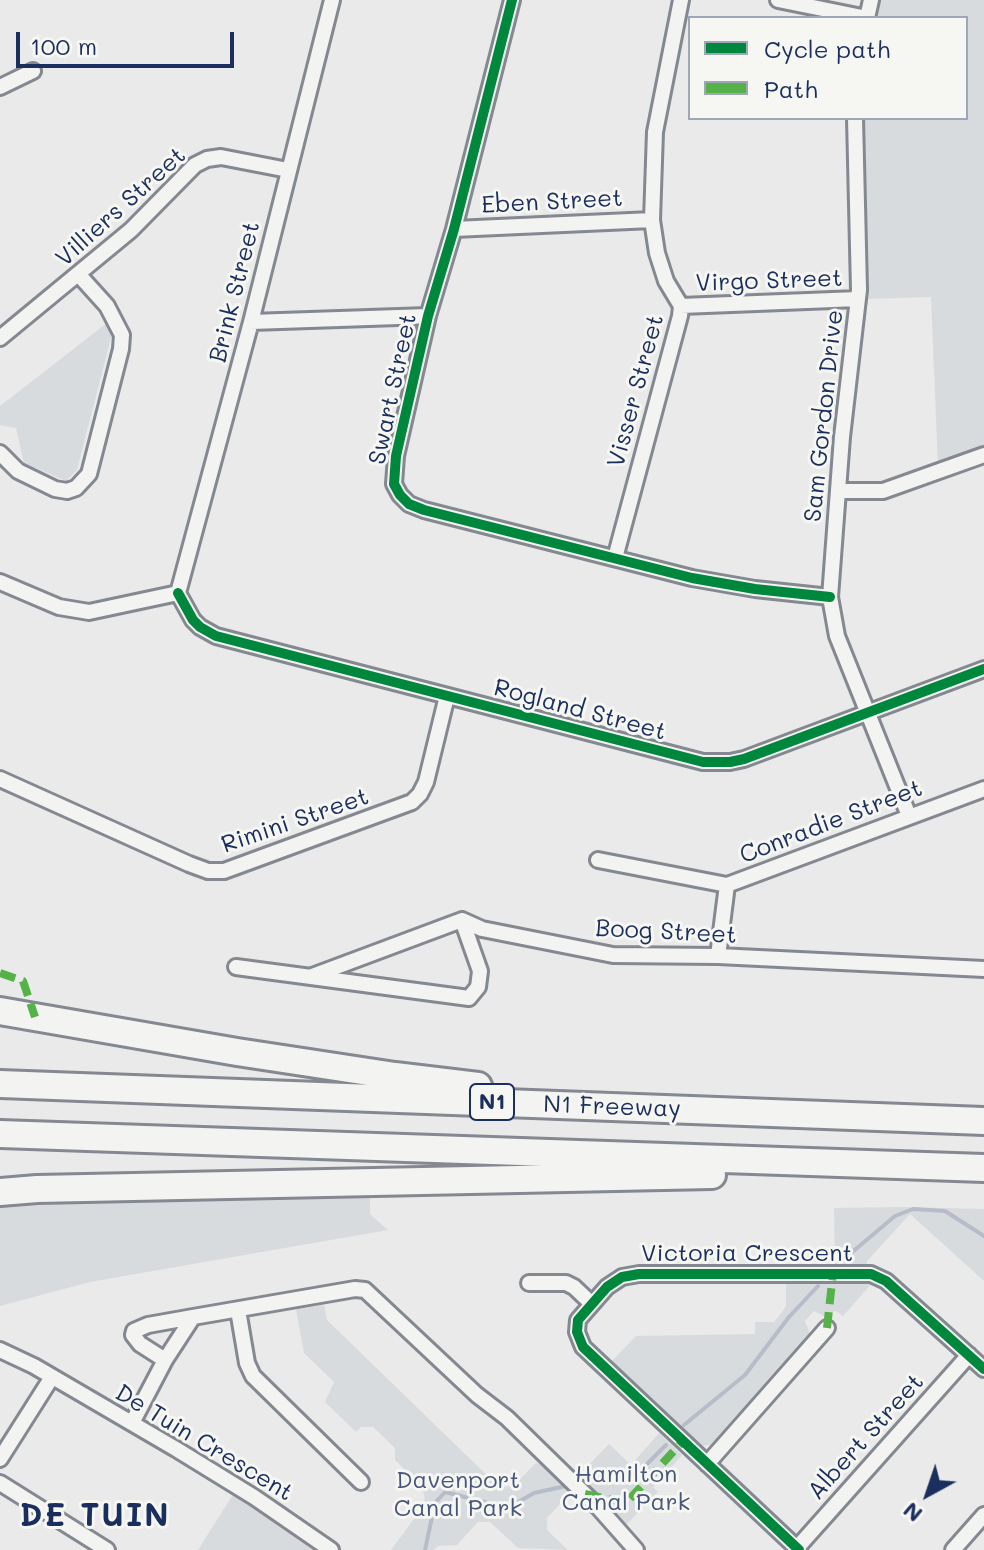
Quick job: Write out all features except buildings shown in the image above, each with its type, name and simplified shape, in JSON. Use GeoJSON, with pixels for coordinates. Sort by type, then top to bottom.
{"type":"FeatureCollection","features":[{"type":"Feature","properties":{"kind":"highway"},"geometry":{"type":"LineString","coordinates":[[0,1011],[237,1052],[433,1081],[823,1115]]}},
{"type":"Feature","properties":{"kind":"highway","name":"N1 Freeway"},"geometry":{"type":"LineString","coordinates":[[0,1084],[984,1121]]}},
{"type":"Feature","properties":{"kind":"highway","name":"N1 Freeway"},"geometry":{"type":"LineString","coordinates":[[0,1134],[984,1168]]}},
{"type":"Feature","properties":{"kind":"highway"},"geometry":{"type":"LineString","coordinates":[[0,1192],[778,1173],[911,1166]]}},
{"type":"Feature","properties":{"kind":"street","name":"Brink Street"},"geometry":{"type":"LineString","coordinates":[[178,593],[251,322],[332,0]]}},
{"type":"Feature","properties":{"kind":"street","name":"Swart Street"},"geometry":{"type":"LineString","coordinates":[[512,0],[454,229],[428,316],[393,470],[394,484],[409,504],[424,510],[727,585],[830,597]]}},
{"type":"Feature","properties":{"kind":"street","name":"Visser Street"},"geometry":{"type":"LineString","coordinates":[[615,558],[680,316],[681,306],[666,281],[657,253],[652,220],[655,132],[681,0]]}},
{"type":"Feature","properties":{"kind":"street"},"geometry":{"type":"LineString","coordinates":[[778,0],[857,16]]}},
{"type":"Feature","properties":{"kind":"street"},"geometry":{"type":"LineString","coordinates":[[0,87],[33,71]]}},
{"type":"Feature","properties":{"kind":"street","name":"Sam Gordon Drive"},"geometry":{"type":"LineString","coordinates":[[855,120],[858,299],[842,437],[830,597],[837,636],[909,816]]}},
{"type":"Feature","properties":{"kind":"street","name":"Villiers Street"},"geometry":{"type":"LineString","coordinates":[[0,338],[131,230],[195,165],[221,157],[288,170]]}},
{"type":"Feature","properties":{"kind":"street","name":"Eben Street"},"geometry":{"type":"LineString","coordinates":[[454,229],[652,220]]}},
{"type":"Feature","properties":{"kind":"street"},"geometry":{"type":"LineString","coordinates":[[0,453],[18,471],[55,489],[67,491],[76,488],[89,474],[122,335],[107,306],[79,275]]}},
{"type":"Feature","properties":{"kind":"street","name":"Virgo Street"},"geometry":{"type":"LineString","coordinates":[[681,306],[858,299]]}},
{"type":"Feature","properties":{"kind":"street"},"geometry":{"type":"LineString","coordinates":[[251,322],[428,316]]}},
{"type":"Feature","properties":{"kind":"street"},"geometry":{"type":"LineString","coordinates":[[838,491],[870,492],[895,488],[984,455]]}},
{"type":"Feature","properties":{"kind":"street"},"geometry":{"type":"LineString","coordinates":[[0,582],[59,607],[89,612],[178,593]]}},
{"type":"Feature","properties":{"kind":"street","name":"Rogland Street"},"geometry":{"type":"LineString","coordinates":[[178,593],[193,620],[216,636],[715,763],[744,759],[984,669]]}},
{"type":"Feature","properties":{"kind":"street","name":"Rimini Street"},"geometry":{"type":"LineString","coordinates":[[0,779],[189,864],[208,871],[224,871],[412,802],[426,782],[447,696]]}},
{"type":"Feature","properties":{"kind":"street","name":"Conradie Street"},"geometry":{"type":"LineString","coordinates":[[598,860],[727,885],[984,789]]}},
{"type":"Feature","properties":{"kind":"street"},"geometry":{"type":"LineString","coordinates":[[718,956],[727,885]]}},
{"type":"Feature","properties":{"kind":"street"},"geometry":{"type":"LineString","coordinates":[[236,967],[469,998],[478,987],[480,971],[462,920],[312,976]]}},
{"type":"Feature","properties":{"kind":"street","name":"Boog Street"},"geometry":{"type":"LineString","coordinates":[[462,920],[482,929],[596,953],[984,969]]}},
{"type":"Feature","properties":{"kind":"street","name":"Victoria Crescent"},"geometry":{"type":"LineString","coordinates":[[798,1549],[583,1347],[577,1326],[581,1315],[614,1281],[630,1274],[871,1274],[886,1281],[984,1369]]}},
{"type":"Feature","properties":{"kind":"street"},"geometry":{"type":"LineString","coordinates":[[529,1283],[570,1284],[592,1304]]}},
{"type":"Feature","properties":{"kind":"street"},"geometry":{"type":"LineString","coordinates":[[165,1360],[140,1344],[133,1335],[134,1331],[148,1325],[355,1289],[369,1292],[477,1395],[507,1418],[598,1507],[636,1550]]}},
{"type":"Feature","properties":{"kind":"street"},"geometry":{"type":"LineString","coordinates":[[238,1310],[248,1367],[253,1376],[361,1482]]}},
{"type":"Feature","properties":{"kind":"street"},"geometry":{"type":"LineString","coordinates":[[132,1423],[165,1360],[193,1317]]}},
{"type":"Feature","properties":{"kind":"street"},"geometry":{"type":"LineString","coordinates":[[707,1464],[827,1328]]}},
{"type":"Feature","properties":{"kind":"street","name":"De Tuin Crescent"},"geometry":{"type":"LineString","coordinates":[[0,1350],[220,1475],[331,1550]]}},
{"type":"Feature","properties":{"kind":"street","name":"Albert Street"},"geometry":{"type":"LineString","coordinates":[[798,1549],[969,1355]]}},
{"type":"Feature","properties":{"kind":"street"},"geometry":{"type":"LineString","coordinates":[[0,1459],[52,1377]]}},
{"type":"Feature","properties":{"kind":"street"},"geometry":{"type":"LineString","coordinates":[[0,1483],[107,1550]]}},
{"type":"Feature","properties":{"kind":"street"},"geometry":{"type":"LineString","coordinates":[[957,1549],[984,1515]]}},
{"type":"Feature","properties":{"kind":"green space"},"geometry":{"type":"Polygon","coordinates":[[[880,0],[984,0],[984,448],[938,465],[931,297],[868,299],[863,120],[968,120],[968,16],[876,16],[880,0]]]}},
{"type":"Feature","properties":{"kind":"green space"},"geometry":{"type":"Polygon","coordinates":[[[107,323],[113,330],[77,470],[66,481],[24,463],[16,428],[0,425],[0,406],[107,323]]]}},
{"type":"Feature","properties":{"kind":"green space"},"geometry":{"type":"Polygon","coordinates":[[[370,1196],[370,1214],[388,1230],[90,1282],[0,1306],[0,1204],[370,1196]]]}},
{"type":"Feature","properties":{"kind":"green space"},"geometry":{"type":"Polygon","coordinates":[[[834,1208],[984,1209],[984,1281],[910,1214],[867,1261],[867,1267],[835,1267],[834,1208]]]}},
{"type":"Feature","properties":{"kind":"green space"},"geometry":{"type":"Polygon","coordinates":[[[786,1280],[874,1281],[843,1316],[836,1311],[824,1316],[814,1311],[805,1321],[811,1336],[713,1445],[698,1446],[610,1363],[636,1336],[755,1334],[755,1322],[774,1322],[783,1311],[786,1305],[786,1280]]]}},
{"type":"Feature","properties":{"kind":"green space","name":"Davenport Canal Park"},"geometry":{"type":"Polygon","coordinates":[[[324,1305],[327,1320],[498,1486],[512,1487],[536,1463],[549,1467],[573,1490],[547,1518],[547,1530],[568,1550],[518,1548],[490,1522],[478,1522],[457,1545],[438,1546],[434,1550],[391,1550],[425,1504],[423,1487],[395,1460],[395,1448],[373,1427],[361,1427],[356,1432],[325,1402],[334,1382],[304,1353],[296,1309],[324,1305]]]}},
{"type":"Feature","properties":{"kind":"green space","name":"Hamilton Canal Park"},"geometry":{"type":"Polygon","coordinates":[[[659,1433],[682,1455],[653,1487],[658,1492],[624,1527],[577,1477],[609,1444],[631,1465],[659,1433]]]}},
{"type":"Feature","properties":{"kind":"green space"},"geometry":{"type":"Polygon","coordinates":[[[234,1493],[311,1546],[317,1550],[198,1550],[234,1493]]]}},
{"type":"Feature","properties":{"kind":"waterway"},"geometry":{"type":"LineString","coordinates":[[844,1259],[895,1216],[913,1209],[945,1211],[984,1236]]}},
{"type":"Feature","properties":{"kind":"waterway"},"geometry":{"type":"LineString","coordinates":[[684,1425],[745,1375],[789,1317],[818,1286]]}},
{"type":"Feature","properties":{"kind":"waterway"},"geometry":{"type":"LineString","coordinates":[[647,1464],[666,1445]]}},
{"type":"Feature","properties":{"kind":"waterway"},"geometry":{"type":"LineString","coordinates":[[425,1550],[435,1503],[445,1492],[508,1508],[534,1493],[566,1486]]}},
{"type":"Feature","properties":{"kind":"marked path"},"geometry":{"type":"LineString","coordinates":[[0,973],[23,981],[35,1017]]}},
{"type":"Feature","properties":{"kind":"marked path"},"geometry":{"type":"LineString","coordinates":[[827,1328],[833,1273]]}},
{"type":"Feature","properties":{"kind":"marked path"},"geometry":{"type":"LineString","coordinates":[[585,1494],[626,1503],[683,1441]]}},
{"type":"Feature","properties":{"kind":"cycle path"},"geometry":{"type":"LineString","coordinates":[[512,0],[454,229],[428,316],[396,456],[394,484],[409,504],[424,510],[692,578],[830,597]]}},
{"type":"Feature","properties":{"kind":"cycle path"},"geometry":{"type":"LineString","coordinates":[[178,593],[193,620],[216,636],[703,762],[744,759],[984,669]]}},
{"type":"Feature","properties":{"kind":"cycle path"},"geometry":{"type":"LineString","coordinates":[[799,1550],[583,1347],[577,1332],[578,1320],[607,1287],[622,1277],[639,1274],[871,1274],[886,1281],[984,1369]]}},
{"type":"Feature","properties":{"kind":"district","name":"DE TUIN"},"geometry":{"type":"Point","coordinates":[95,1516]}}]}
